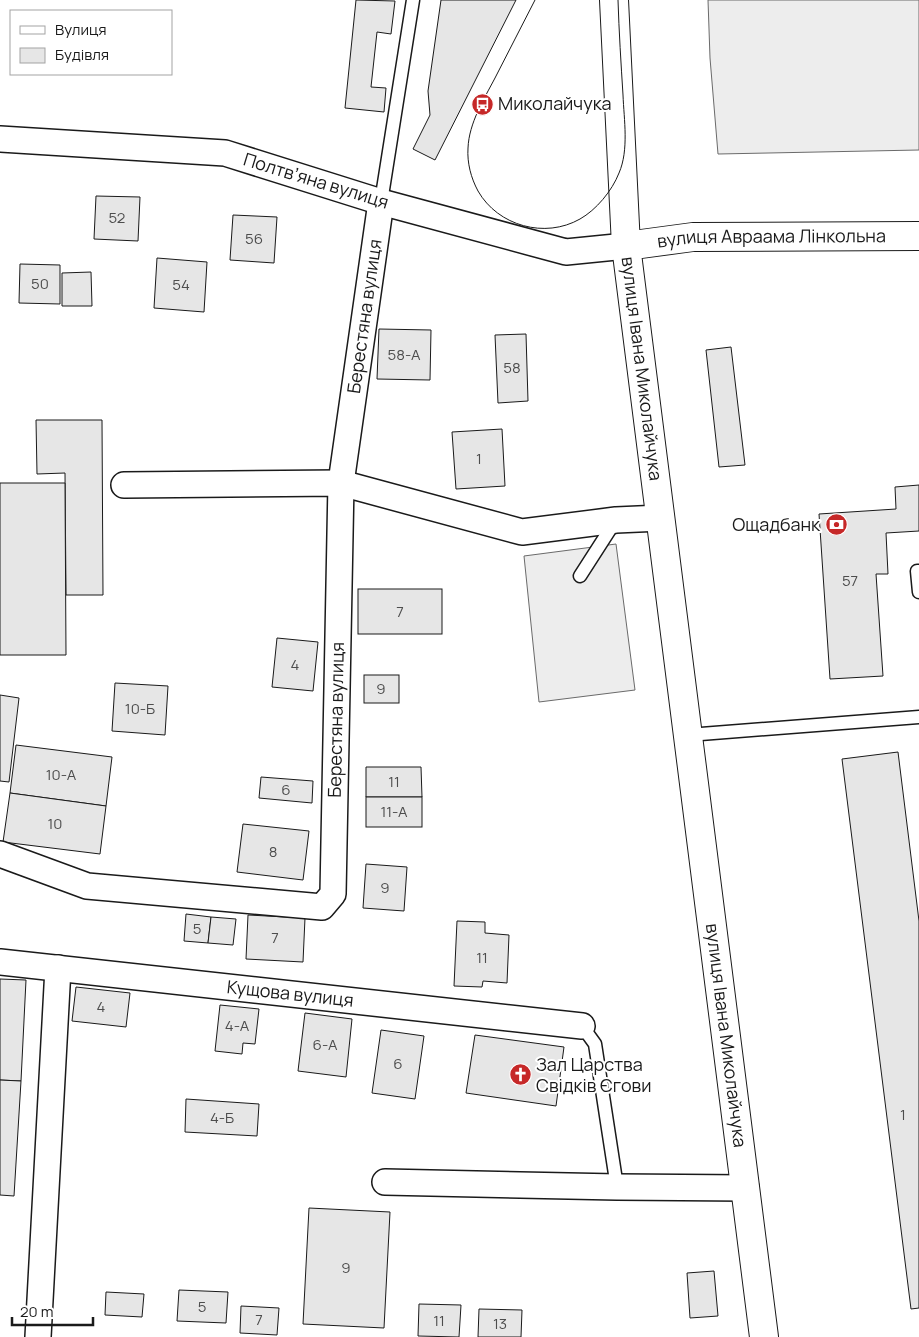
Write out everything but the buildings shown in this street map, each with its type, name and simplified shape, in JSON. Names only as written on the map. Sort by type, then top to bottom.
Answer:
[{"type":"main road","name":"вулиця Івана Миколайчука","points":[[614,0],[626,246],[764,1337]]},
{"type":"main road","name":"вулиця Авраама Лінкольна","points":[[626,246],[693,237],[919,236]]},
{"type":"street","name":"Полтвʼяна вулиця","points":[[0,139],[225,153],[381,202],[566,252],[626,246]]},
{"type":"street","name":"Берестяна вулиця","points":[[0,854],[87,886],[322,907],[333,894],[341,483],[381,202]]},
{"type":"street","points":[[124,485],[341,483],[522,532],[616,520],[661,518]]},
{"type":"street","name":"Кущова вулиця","points":[[0,962],[582,1026]]},
{"type":"street","points":[[38,1337],[58,968]]},
{"type":"street","points":[[385,1182],[746,1188]]},
{"type":"lane","points":[[381,202],[413,0]]},
{"type":"lane","points":[[580,576],[616,520]]},
{"type":"lane","points":[[919,571],[917,571],[919,592]]},
{"type":"lane","points":[[688,735],[919,717]]},
{"type":"lane","points":[[582,1026],[595,1044],[617,1187]]},
{"type":"shaded area","points":[[708,0],[919,0],[919,150],[718,154],[710,58]]},
{"type":"shaded area","points":[[616,544],[635,690],[539,702],[524,556]]},
{"type":"tram line","points":[[535,0],[478,112],[471,129],[468,154],[473,181],[487,203],[497,213],[510,221],[523,226],[538,228],[566,225],[586,215],[608,193],[619,173],[624,155],[625,135],[618,0]]},
{"type":"place","name":"Миколайчука","points":[[482,104]]},
{"type":"place","name":"Ощадбанк","points":[[836,525]]},
{"type":"place","name":"Зал Царства Свідків Єгови","points":[[520,1075]]}]
